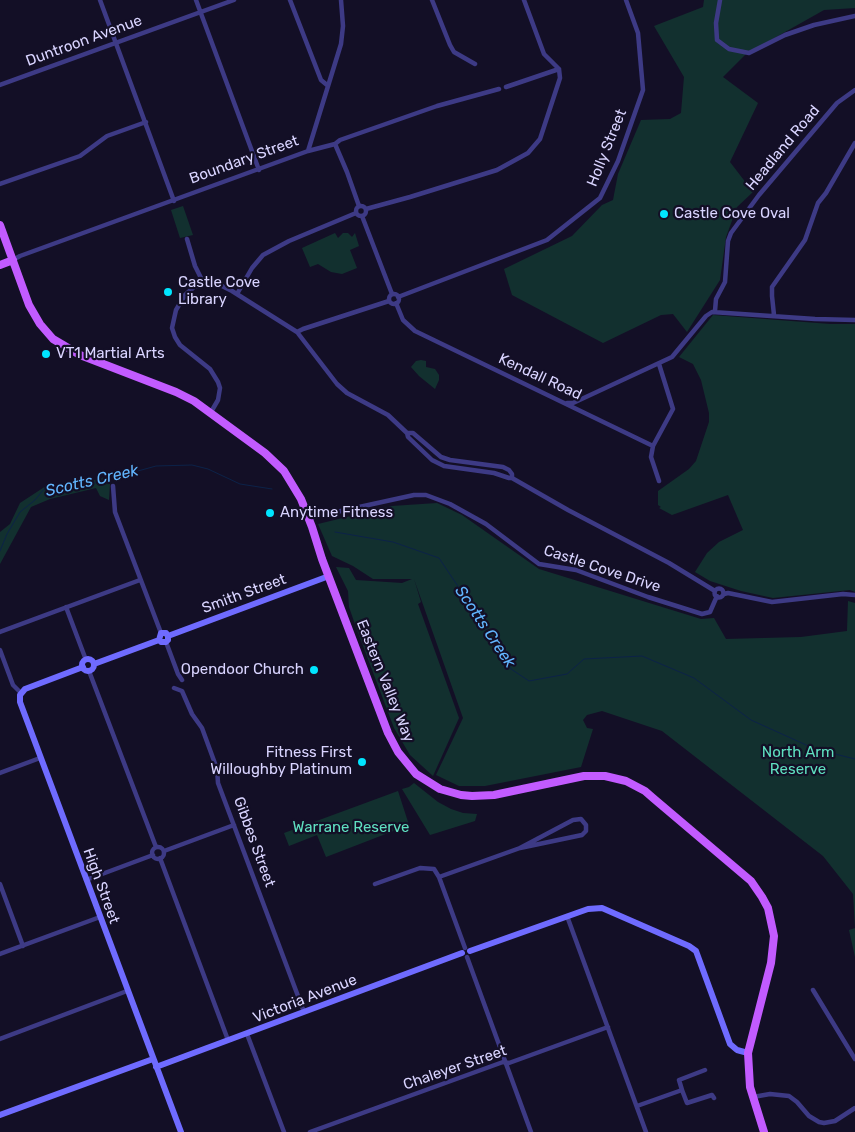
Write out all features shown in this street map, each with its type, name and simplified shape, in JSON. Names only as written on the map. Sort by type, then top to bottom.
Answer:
[{"type":"main road","name":"Eastern Valley Way","points":[[0,225],[34,316],[54,339],[87,358],[180,394],[210,412],[274,460],[284,471],[302,499],[328,576],[392,743],[404,761],[423,780],[450,793],[472,796],[494,795],[584,776],[605,776],[626,781],[654,798],[750,881],[768,908],[773,927],[774,942],[771,963],[748,1054],[748,1082],[764,1132]]},
{"type":"main road","name":"Boundary Street","points":[[0,265],[13,260]]},
{"type":"street","points":[[100,0],[174,201]]},
{"type":"street","points":[[196,0],[259,170]]},
{"type":"street","name":"Duntroon Avenue","points":[[0,85],[234,0]]},
{"type":"street","points":[[290,0],[320,80],[327,85]]},
{"type":"street","points":[[308,151],[343,35],[341,0]]},
{"type":"street","points":[[432,0],[454,52],[475,64]]},
{"type":"street","points":[[359,206],[366,209],[497,170],[528,153],[540,139],[560,78],[559,69],[544,54],[524,0]]},
{"type":"street","name":"Holly Street","points":[[398,297],[546,240],[600,198],[618,161],[643,90],[638,33],[626,0]]},
{"type":"street","points":[[720,0],[716,23],[717,40],[729,49],[749,53],[784,35],[814,25],[855,16]]},
{"type":"street","points":[[506,87],[559,69]]},
{"type":"street","name":"Boundary Street","points":[[13,260],[308,151],[335,144],[340,140],[437,106],[499,89]]},
{"type":"street","name":"Headland Road","points":[[715,311],[716,299],[724,282],[728,241],[731,233],[759,194],[837,103],[855,90]]},
{"type":"street","points":[[0,184],[80,156],[107,136],[146,122]]},
{"type":"street","points":[[774,315],[772,287],[805,240],[818,203],[826,193],[855,143]]},
{"type":"street","points":[[335,144],[359,206]]},
{"type":"street","points":[[356,213],[356,208],[359,206]]},
{"type":"street","points":[[362,216],[366,209]]},
{"type":"street","points":[[237,294],[252,268],[263,255],[289,241],[356,213],[362,216],[392,294]]},
{"type":"street","points":[[187,239],[195,266],[204,284]]},
{"type":"street","points":[[210,412],[218,400],[220,388],[218,382],[204,364],[180,345],[172,328],[181,301],[189,291],[204,284],[220,284],[297,332],[337,384],[348,393],[383,411],[407,433],[408,437],[427,456],[438,464],[494,473],[512,478],[669,563],[716,591],[717,596],[728,593],[772,602],[855,595]]},
{"type":"street","points":[[297,332],[303,328],[389,301],[396,304],[398,297],[392,294]]},
{"type":"street","points":[[389,301],[389,296],[392,294]]},
{"type":"street","name":"Kendall Road","points":[[396,304],[403,320],[415,331],[653,446]]},
{"type":"street","points":[[565,403],[573,402],[672,357],[710,312],[774,315],[822,320],[855,319]]},
{"type":"street","points":[[659,364],[673,408],[651,451],[651,457],[659,481]]},
{"type":"street","points":[[407,433],[413,433],[441,456],[450,460],[503,467],[509,470],[512,478]]},
{"type":"street","points":[[113,486],[115,512],[161,642],[167,639],[178,674],[182,680]]},
{"type":"street","name":"Castle Cove Drive","points":[[309,518],[414,495],[426,495],[450,504],[486,524],[539,564],[576,570],[648,598],[702,614],[710,612],[717,596]]},
{"type":"street","name":"Smith Street","points":[[167,639],[328,576]]},
{"type":"street","points":[[0,632],[140,580]]},
{"type":"street","points":[[716,591],[721,588],[724,594]]},
{"type":"street","points":[[66,607],[86,660]]},
{"type":"street","points":[[89,671],[94,664],[160,636]]},
{"type":"street","name":"High Street","points":[[0,650],[13,685],[21,692],[20,702],[40,758],[181,1132]]},
{"type":"street","points":[[86,660],[91,660],[94,664]]},
{"type":"street","points":[[83,667],[83,662],[86,660]]},
{"type":"street","points":[[21,692],[83,667]]},
{"type":"street","points":[[83,667],[89,671],[156,847]]},
{"type":"street","name":"Gibbes Street","points":[[174,688],[182,692],[192,714],[202,728],[217,769],[218,784],[304,1012]]},
{"type":"street","points":[[0,773],[40,758]]},
{"type":"street","points":[[439,877],[520,848],[582,835],[586,831],[586,825],[581,819],[573,820],[520,848]]},
{"type":"street","points":[[160,858],[164,851],[234,825]]},
{"type":"street","points":[[156,847],[162,848],[164,851]]},
{"type":"street","points":[[153,855],[152,851],[156,847]]},
{"type":"street","points":[[86,880],[153,855]]},
{"type":"street","points":[[153,855],[155,858],[160,858]]},
{"type":"street","points":[[160,858],[228,1040]]},
{"type":"street","points":[[374,884],[420,868],[434,869],[439,877],[531,1132]]},
{"type":"street","points":[[0,884],[23,946]]},
{"type":"street","name":"Victoria Avenue","points":[[156,1067],[466,952],[591,908],[602,908],[693,948],[700,960],[730,1044],[737,1050],[748,1054]]},
{"type":"street","points":[[0,954],[100,916]]},
{"type":"street","points":[[567,916],[646,1132]]},
{"type":"street","points":[[814,990],[855,1059]]},
{"type":"street","points":[[0,1039],[127,991]]},
{"type":"street","name":"Chaleyer Street","points":[[310,1132],[608,1027]]},
{"type":"street","points":[[247,1034],[284,1132]]},
{"type":"street","points":[[0,1115],[153,1059]]},
{"type":"street","points":[[705,1070],[680,1080],[682,1090],[687,1103],[712,1095],[714,1098]]},
{"type":"street","points":[[637,1106],[682,1090]]},
{"type":"street","points":[[752,1098],[770,1094],[789,1096],[813,1119],[824,1123],[835,1120],[855,1108]]},
{"type":"green space","points":[[704,0],[855,0],[855,8],[824,10],[746,54],[723,77],[758,103],[730,162],[753,192],[737,207],[726,237],[720,280],[687,332],[673,314],[661,315],[603,343],[512,295],[504,269],[572,236],[602,205],[613,200],[618,174],[641,120],[670,119],[681,113],[684,77],[654,26],[703,7]]},
{"type":"green space","points":[[183,206],[193,235],[180,238],[171,210]]},
{"type":"green space","points":[[335,233],[338,238],[343,233],[348,233],[352,237],[355,233],[359,246],[350,250],[357,268],[342,274],[331,272],[318,264],[310,267],[302,248]]},
{"type":"green space","points":[[713,315],[830,324],[855,324],[855,592],[850,590],[773,598],[741,591],[710,581],[695,572],[707,553],[719,542],[743,530],[728,495],[672,515],[659,508],[661,507],[658,505],[658,491],[689,469],[696,461],[709,422],[709,413],[701,380],[693,364],[679,357]]},
{"type":"green space","points":[[416,361],[426,361],[426,367],[435,369],[439,375],[435,389],[411,367]]},
{"type":"green space","points":[[108,476],[110,484],[109,500],[100,496],[96,488],[50,499],[31,507],[0,564],[0,532],[10,524],[20,503],[46,486],[51,487],[79,478],[85,483]]},
{"type":"green space","name":"North Arm Reserve","points":[[437,503],[462,515],[539,569],[701,619],[714,618],[726,639],[801,637],[847,631],[848,601],[855,603],[855,928],[853,894],[823,856],[662,731],[602,711],[587,715],[583,720],[587,728],[593,729],[581,767],[485,786],[459,786],[436,775],[463,718],[414,579],[421,602],[418,604],[459,718],[433,776],[410,755],[394,728],[349,607],[348,591],[336,567],[349,568],[356,580],[402,583],[412,579],[373,579],[353,566],[332,556],[318,524],[392,506]]},
{"type":"green space","points":[[414,783],[438,802],[451,809],[463,813],[477,814],[475,821],[430,835],[402,789]]},
{"type":"green space","name":"Warrane Reserve","points":[[398,791],[409,825],[326,857],[317,835],[289,846],[284,833]]},
{"type":"green space","points":[[855,928],[855,957],[849,930]]},
{"type":"waterway","name":"Scotts Creek","points":[[0,551],[7,534],[20,512],[35,500],[44,489],[69,490],[156,466],[192,465],[208,469],[240,484],[272,489]]},
{"type":"waterway","name":"Scotts Creek","points":[[335,532],[393,542],[439,558],[502,652],[511,669],[529,681],[567,674],[584,659],[642,656],[694,678],[751,720],[815,749],[855,759]]},
{"type":"place","name":"Castle Cove Oval","points":[[664,214]]},
{"type":"place","name":"Castle Cove Library","points":[[168,292]]},
{"type":"place","name":"VT1 Martial Arts","points":[[46,354]]},
{"type":"place","name":"Anytime Fitness","points":[[270,513]]},
{"type":"place","name":"Opendoor Church","points":[[314,670]]},
{"type":"place","name":"Fitness First Willoughby Platinum","points":[[362,762]]}]
